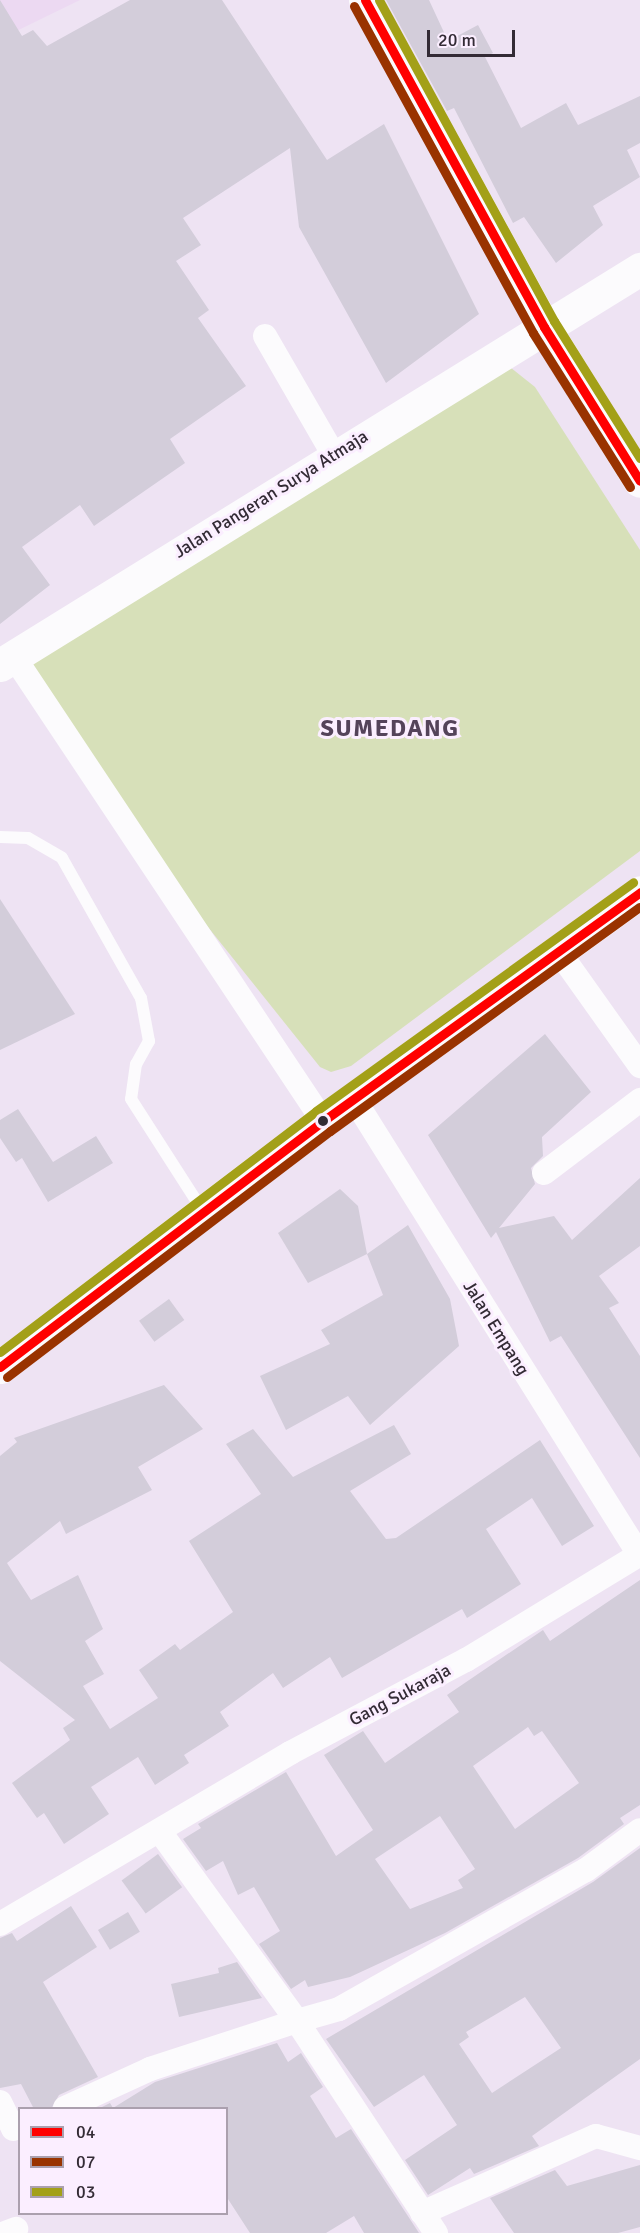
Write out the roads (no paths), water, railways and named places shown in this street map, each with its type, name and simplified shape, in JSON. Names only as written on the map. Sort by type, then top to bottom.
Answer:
[{"type":"main road","points":[[365,0],[544,327],[640,481]]},
{"type":"main road","name":"Jalan Pangeran Surya Atmaja","points":[[7,662],[333,454],[640,269]]},
{"type":"main road","points":[[0,1367],[205,1215],[323,1121],[640,892]]},
{"type":"street","points":[[265,336],[333,454]]},
{"type":"street","points":[[7,662],[323,1121]]},
{"type":"street","points":[[559,952],[640,1066]]},
{"type":"street","name":"Jalan Empang","points":[[354,1099],[639,1556]]},
{"type":"street","points":[[544,1173],[639,1106]]},
{"type":"street","name":"Gang Sukaraja","points":[[0,1924],[160,1832],[290,1753],[466,1660],[639,1556]]},
{"type":"street","points":[[69,2107],[150,2069],[339,2009],[586,1870],[640,1830]]},
{"type":"street","points":[[160,1832],[297,2021],[436,2233]]},
{"type":"street","points":[[0,2102],[11,2130]]},
{"type":"street","points":[[422,2213],[596,2136],[640,2148]]},
{"type":"lane","points":[[0,837],[47,844],[85,895],[149,1023],[131,1099],[205,1215]]},
{"type":"district","name":"SUMEDANG","points":[[390,729]]}]
